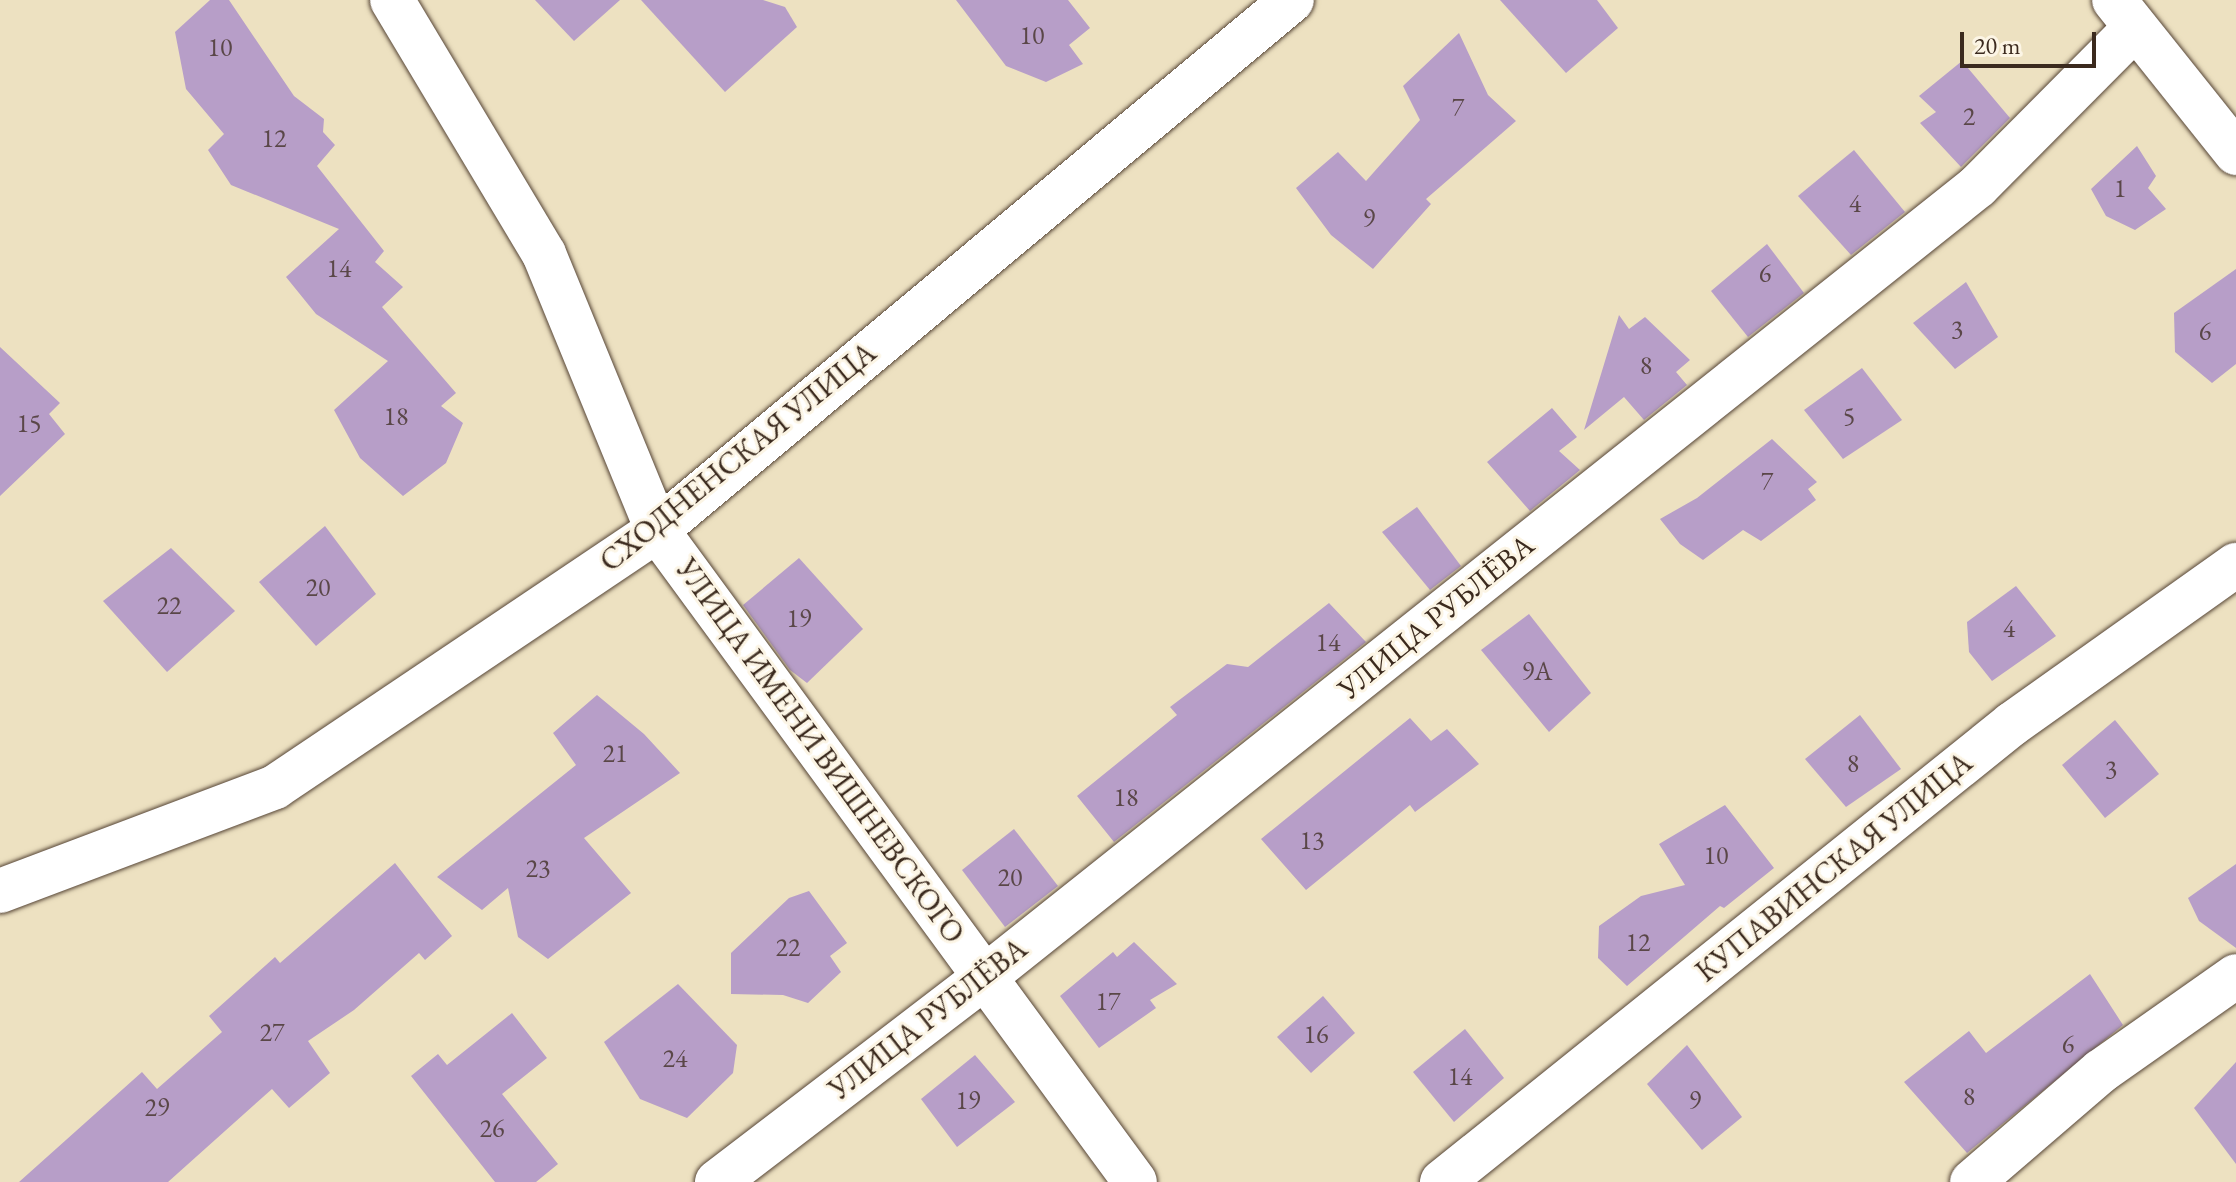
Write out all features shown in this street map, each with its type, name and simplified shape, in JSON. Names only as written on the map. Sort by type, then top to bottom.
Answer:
[{"type":"street","name":"УЛИЦА ИМЕНИ ВИШНЕВСКОГО","points":[[392,0],[544,254],[657,530],[1135,1182]]},
{"type":"street","name":"СХОДНЕНСКАЯ УЛИЦА","points":[[0,891],[20,869],[275,787],[657,530],[1268,7]]},
{"type":"street","points":[[2124,14],[2236,153]]},
{"type":"street","name":"УЛИЦА РУБЛЁВА","points":[[717,1182],[986,976],[1978,186],[2124,14]]},
{"type":"street","name":"КУПАВИНСКАЯ УЛИЦА","points":[[1442,1182],[2012,724],[2236,565]]},
{"type":"street","points":[[1972,1182],[2101,1071],[2236,976]]},
{"type":"building","points":[[210,0],[229,0],[294,96],[324,119],[323,132],[335,145],[317,166],[384,251],[375,262],[403,287],[382,307],[456,393],[441,406],[463,423],[446,463],[403,496],[360,458],[334,410],[388,361],[316,314],[286,277],[339,229],[231,185],[208,150],[224,134],[186,89],[175,32]]},
{"type":"building","points":[[535,0],[620,0],[574,41]]},
{"type":"building","points":[[641,0],[763,0],[785,7],[797,27],[725,92]]},
{"type":"building","points":[[956,0],[1068,0],[1090,28],[1069,45],[1083,64],[1046,82],[1006,66]]},
{"type":"building","points":[[1500,0],[1597,0],[1618,28],[1566,73]]},
{"type":"building","points":[[1459,33],[1488,95],[1516,121],[1426,199],[1431,204],[1373,269],[1331,235],[1296,188],[1338,152],[1366,181],[1420,120],[1403,86]]},
{"type":"building","points":[[1962,61],[2010,118],[1961,167],[1920,123],[1936,112],[1919,96]]},
{"type":"building","points":[[2137,146],[2156,176],[2148,188],[2166,209],[2135,230],[2106,216],[2091,189]]},
{"type":"building","points":[[1854,150],[1905,212],[1851,255],[1798,196]]},
{"type":"building","points":[[1767,244],[1804,293],[1748,337],[1711,291]]},
{"type":"building","points":[[2236,269],[2236,364],[2212,383],[2175,352],[2174,313]]},
{"type":"building","points":[[1966,282],[1998,337],[1955,369],[1913,323]]},
{"type":"building","points":[[1619,315],[1629,329],[1645,317],[1690,360],[1676,372],[1687,385],[1644,420],[1624,397],[1584,430]]},
{"type":"building","points":[[0,347],[60,403],[49,414],[65,434],[0,496]]},
{"type":"building","points":[[1862,368],[1902,420],[1843,459],[1804,410]]},
{"type":"building","points":[[1552,408],[1577,437],[1559,451],[1580,470],[1530,511],[1487,462]]},
{"type":"building","points":[[1772,439],[1817,482],[1808,489],[1816,500],[1761,541],[1743,530],[1703,560],[1680,544],[1660,519],[1697,498]]},
{"type":"building","points":[[1417,507],[1461,566],[1430,590],[1382,532]]},
{"type":"building","points":[[325,526],[376,594],[316,646],[259,582]]},
{"type":"building","points":[[171,548],[235,611],[167,672],[103,601]]},
{"type":"building","points":[[799,558],[863,629],[807,683],[790,670],[743,605]]},
{"type":"building","points":[[2016,586],[2056,636],[1992,681],[1969,652],[1967,622]]},
{"type":"building","points":[[1329,603],[1366,642],[1114,842],[1077,796],[1177,715],[1170,707],[1227,664],[1248,667]]},
{"type":"building","points":[[1529,614],[1591,693],[1549,732],[1481,650]]},
{"type":"building","points":[[597,695],[644,734],[680,773],[584,838],[631,893],[548,959],[518,937],[508,888],[482,910],[437,877],[576,765],[553,733]]},
{"type":"building","points":[[1860,715],[1901,769],[1846,807],[1805,759]]},
{"type":"building","points":[[1410,718],[1431,741],[1447,729],[1479,764],[1415,812],[1410,805],[1306,890],[1261,839]]},
{"type":"building","points":[[2115,720],[2159,774],[2105,818],[2062,765]]},
{"type":"building","points":[[1725,805],[1774,868],[1724,908],[1720,906],[1627,986],[1598,958],[1599,926],[1641,896],[1685,885],[1659,844]]},
{"type":"building","points":[[1014,829],[1058,886],[1005,927],[962,870]]},
{"type":"building","points":[[395,863],[452,936],[425,960],[419,953],[354,1010],[308,1041],[330,1073],[289,1108],[272,1089],[168,1182],[19,1182],[142,1072],[157,1089],[222,1032],[209,1016],[275,957],[280,963]]},
{"type":"building","points":[[2236,864],[2236,948],[2199,921],[2188,898]]},
{"type":"building","points":[[809,891],[847,943],[830,956],[841,972],[808,1003],[783,995],[731,994],[731,953],[789,898]]},
{"type":"building","points":[[1134,942],[1177,984],[1150,1000],[1156,1008],[1099,1048],[1060,996],[1113,952],[1117,957]]},
{"type":"building","points":[[2090,974],[2123,1025],[1967,1153],[1904,1082],[1969,1031],[1986,1053]]},
{"type":"building","points":[[678,984],[737,1045],[733,1073],[687,1118],[640,1099],[604,1042]]},
{"type":"building","points":[[1323,996],[1355,1033],[1311,1073],[1277,1037]]},
{"type":"building","points":[[512,1013],[547,1058],[502,1094],[558,1164],[536,1182],[495,1182],[411,1076],[438,1054],[447,1065]]},
{"type":"building","points":[[1465,1029],[1504,1078],[1454,1122],[1413,1072]]},
{"type":"building","points":[[1687,1045],[1742,1117],[1702,1150],[1647,1084]]},
{"type":"building","points":[[975,1055],[1015,1102],[957,1147],[921,1099]]},
{"type":"building","points":[[2236,1062],[2236,1164],[2194,1108]]}]
